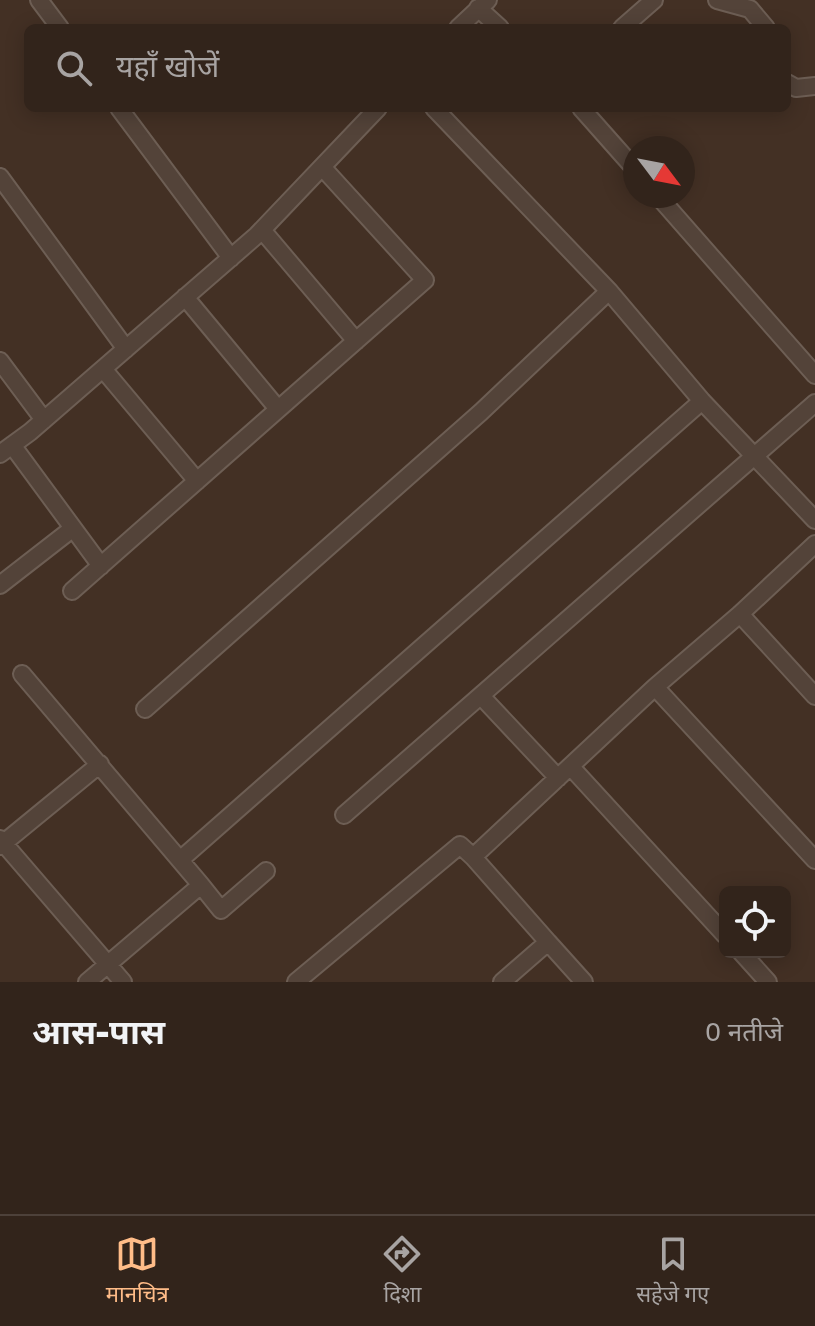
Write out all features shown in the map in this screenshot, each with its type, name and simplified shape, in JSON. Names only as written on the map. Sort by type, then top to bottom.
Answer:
[{"type":"street","points":[[39,0],[57,24]]},
{"type":"street","points":[[627,24],[654,0]]},
{"type":"street","points":[[717,0],[750,9],[763,24]]},
{"type":"street","points":[[462,24],[483,4],[497,24]]},
{"type":"street","points":[[791,85],[796,88],[815,86]]},
{"type":"street","points":[[122,112],[231,258]]},
{"type":"street","points":[[101,566],[6,449],[44,420],[262,230],[374,112]]},
{"type":"street","points":[[438,112],[609,291],[702,401],[815,520]]},
{"type":"street","points":[[585,112],[623,155]]},
{"type":"street","points":[[72,591],[425,280],[323,168]]},
{"type":"street","points":[[0,177],[126,349]]},
{"type":"street","points":[[669,208],[815,375]]},
{"type":"street","points":[[262,230],[356,341]]},
{"type":"street","points":[[145,709],[481,412],[609,291]]},
{"type":"street","points":[[185,297],[278,409]]},
{"type":"street","points":[[0,361],[44,420]]},
{"type":"street","points":[[103,369],[197,481]]},
{"type":"street","points":[[180,860],[702,401]]},
{"type":"street","points":[[344,815],[815,403]]},
{"type":"street","points":[[0,585],[72,529]]},
{"type":"street","points":[[473,857],[655,687],[815,544]]},
{"type":"street","points":[[740,614],[815,696]]},
{"type":"street","points":[[22,674],[221,910],[266,871]]},
{"type":"street","points":[[655,687],[815,860]]},
{"type":"street","points":[[481,696],[564,772],[719,929]]},
{"type":"street","points":[[100,764],[1,843],[123,982]]},
{"type":"street","points":[[296,982],[460,845],[584,982]]},
{"type":"street","points":[[87,982],[201,885]]},
{"type":"street","points":[[502,982],[548,942]]},
{"type":"street","points":[[746,958],[768,982]]}]
